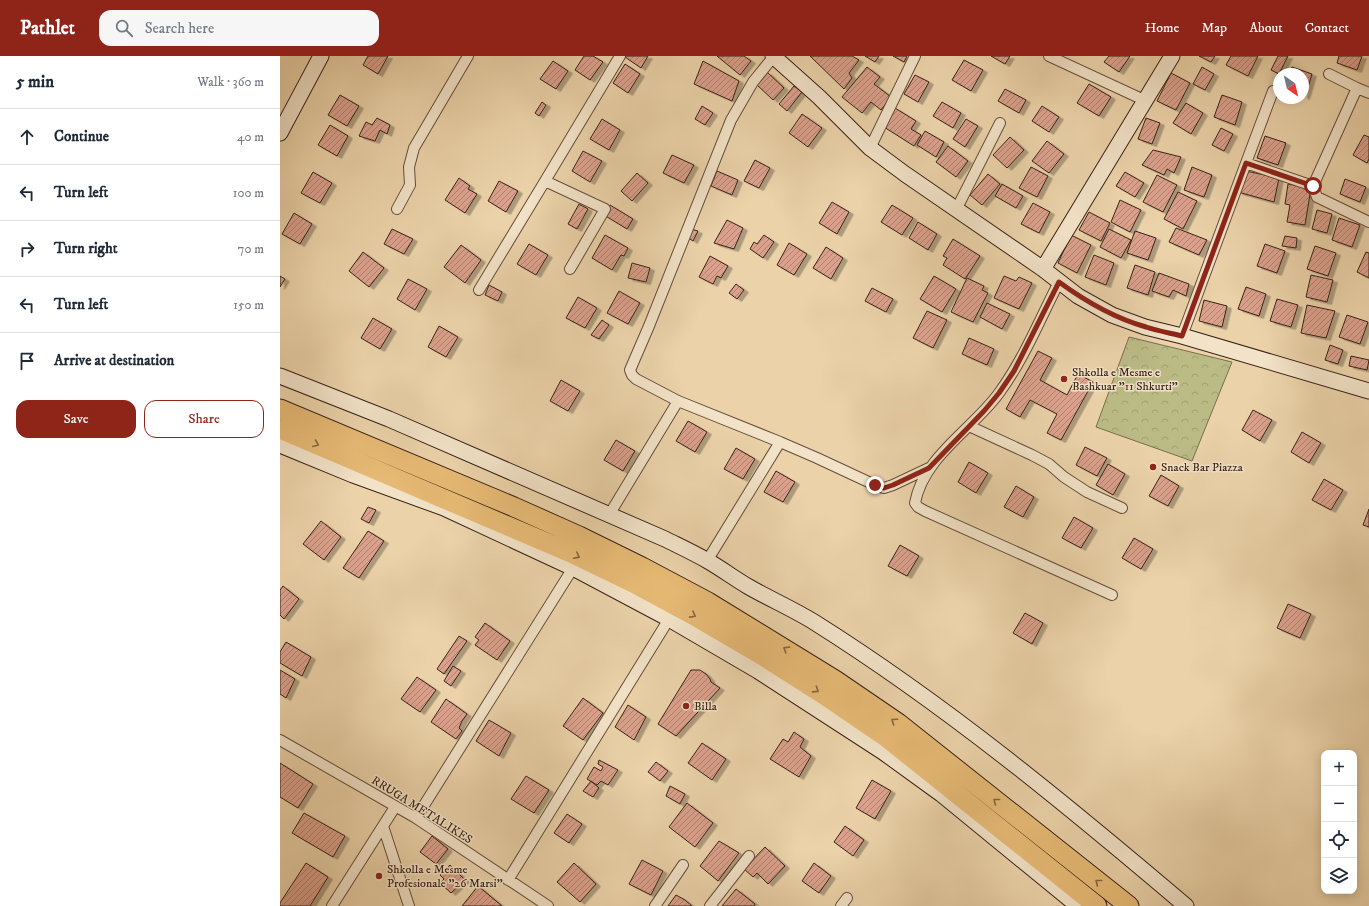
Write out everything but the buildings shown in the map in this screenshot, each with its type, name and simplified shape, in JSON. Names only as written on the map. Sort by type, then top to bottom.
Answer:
[{"type":"highway","points":[[280,408],[572,533],[642,567],[708,602],[835,680],[898,723],[1129,906]]},
{"type":"highway","points":[[280,429],[571,553],[633,583],[705,622],[775,663],[887,738],[1097,906]]},
{"type":"street","points":[[280,133],[321,56]]},
{"type":"street","points":[[397,209],[410,185],[409,167],[414,148],[468,56]]},
{"type":"street","points":[[479,290],[620,56]]},
{"type":"street","points":[[929,468],[884,488],[780,442],[678,402],[636,379],[630,370],[731,120],[753,82],[773,56],[814,92],[870,148],[956,210],[1043,269],[1078,296],[1112,314],[1145,327],[1182,336],[1369,391]]},
{"type":"street","points":[[870,148],[915,56]]},
{"type":"street","points":[[1049,56],[1144,100]]},
{"type":"street","points":[[1043,269],[1172,56]]},
{"type":"street","points":[[1328,74],[1369,93]]},
{"type":"street","points":[[1313,186],[1357,88]]},
{"type":"street","points":[[1182,336],[1273,91]]},
{"type":"street","points":[[956,210],[1000,124]]},
{"type":"street","points":[[1246,163],[1313,186],[1318,197],[1369,222]]},
{"type":"street","points":[[545,181],[605,209],[570,269]]},
{"type":"street","points":[[1059,282],[1014,371],[984,411],[929,468],[918,489],[915,503],[918,507],[925,511],[1112,596]]},
{"type":"street","points":[[280,376],[390,419],[665,539],[708,561],[748,586],[813,621],[852,646],[922,695],[994,748],[1091,825],[1186,906]]},
{"type":"street","points":[[609,515],[678,402]]},
{"type":"street","points":[[969,426],[1044,461],[1064,477],[1087,492],[1122,508]]},
{"type":"street","points":[[708,561],[780,442]]},
{"type":"street","points":[[280,445],[353,475],[444,508],[573,568],[668,619],[758,671],[883,752],[941,794],[1078,906]]},
{"type":"street","points":[[416,818],[573,568]]},
{"type":"street","points":[[508,880],[668,619]]},
{"type":"street","name":"RRUGA METALIKES","points":[[280,740],[416,818],[548,906]]},
{"type":"street","points":[[332,906],[395,807]]},
{"type":"street","points":[[383,826],[409,906]]},
{"type":"street","points":[[710,906],[749,856]]},
{"type":"street","points":[[655,906],[683,865]]},
{"type":"green space","points":[[1129,337],[1232,362],[1192,461],[1096,427]]},
{"type":"place","name":"Shkolla e Mesme e Bashkuar \"11 Shkurti\"","points":[[1064,379]]},
{"type":"place","name":"Snack Bar Piazza","points":[[1153,467]]},
{"type":"place","name":"Billa","points":[[686,706]]},
{"type":"place","name":"Shkolla e Mesme Profesionale \"26 Marsi\"","points":[[379,876]]},
{"type":"route","points":[[875,485],[884,488],[929,468],[984,411],[1014,371],[1059,282],[1078,296],[1112,314],[1145,327],[1182,336],[1246,163],[1313,186]]}]
